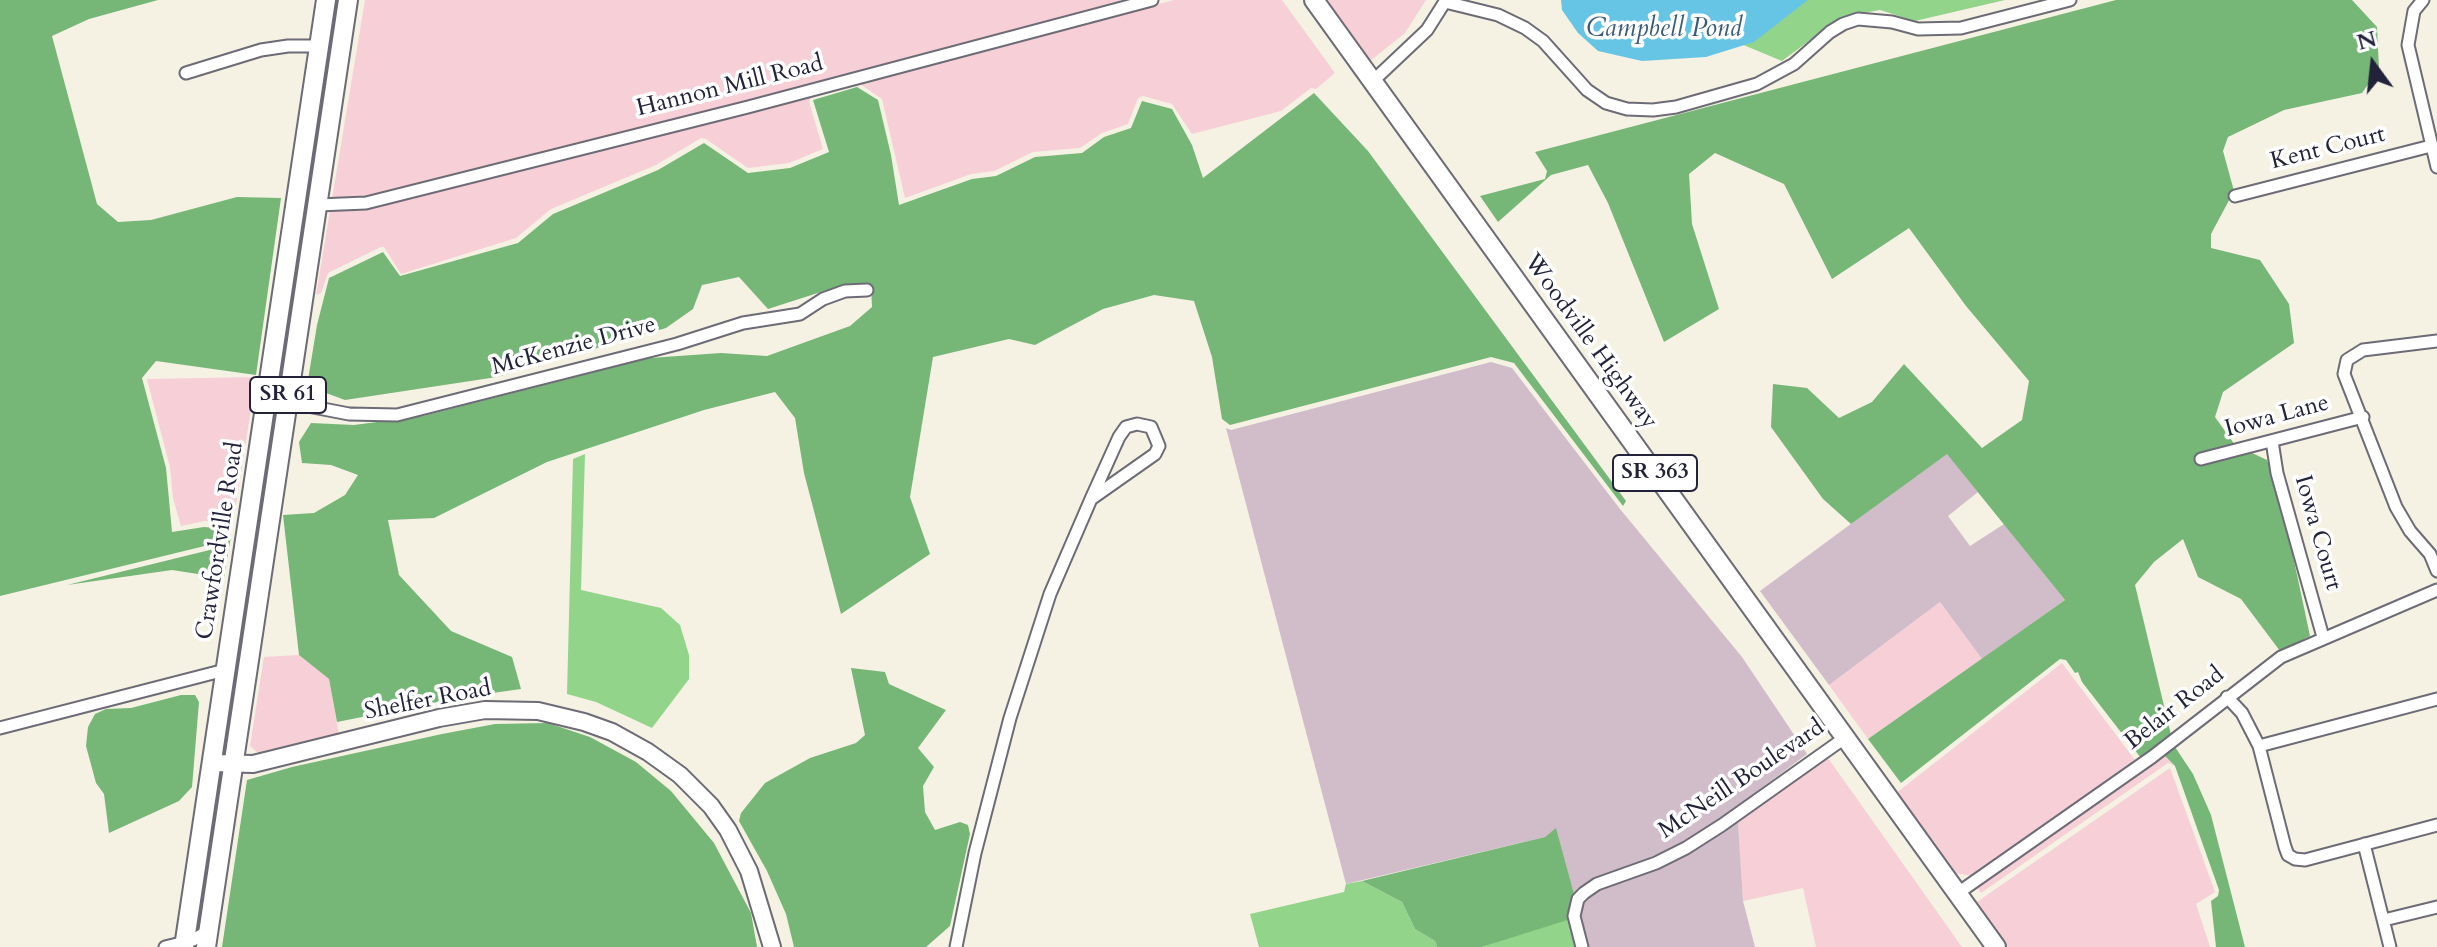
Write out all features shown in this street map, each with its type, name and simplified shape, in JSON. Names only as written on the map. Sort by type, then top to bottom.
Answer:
[{"type":"main road","name":"Crawfordville Road","points":[[184,944],[326,0]]},
{"type":"main road","name":"Crawfordville Road","points":[[207,939],[348,0]]},
{"type":"main road","name":"Woodville Highway","points":[[1314,0],[1996,947]]},
{"type":"main road","points":[[293,227],[318,205],[301,169]]},
{"type":"street","name":"Hannon Mill Road","points":[[318,205],[366,203],[765,103],[1152,0]]},
{"type":"street","points":[[1373,81],[1427,30],[1445,1],[1498,15],[1525,28],[1543,41],[1587,90],[1606,103],[1627,109],[1653,110],[1676,107],[1757,84],[1794,64],[1830,32],[1858,19],[1892,22],[1918,29],[1961,28],[2070,0]]},
{"type":"street","points":[[2423,0],[2414,11],[2408,45],[2437,167]]},
{"type":"street","points":[[186,73],[261,50],[320,46]]},
{"type":"street","name":"Kent Court","points":[[2235,196],[2431,146]]},
{"type":"street","name":"McKenzie Drive","points":[[287,402],[349,414],[397,415],[677,344],[743,323],[800,314],[823,299],[845,291],[867,290]]},
{"type":"street","points":[[2437,341],[2363,350],[2351,356],[2344,374],[2396,507],[2410,531],[2430,554],[2437,571]]},
{"type":"street","name":"Iowa Lane","points":[[2201,459],[2363,417]]},
{"type":"street","points":[[956,947],[975,853],[1010,718],[1050,594],[1091,499],[1119,437],[1126,427],[1137,424],[1151,427],[1159,446],[1155,454],[1091,499]]},
{"type":"street","name":"Iowa Court","points":[[2272,441],[2277,473],[2323,637]]},
{"type":"street","name":"Belair Road","points":[[1958,893],[2152,757],[2281,657],[2437,590]]},
{"type":"street","points":[[0,728],[225,670]]},
{"type":"street","points":[[2227,697],[2242,713],[2259,746],[2288,855],[2305,860],[2437,825]]},
{"type":"street","points":[[2259,746],[2437,699]]},
{"type":"street","name":"Shelfer Road","points":[[213,763],[233,765],[269,761],[439,718],[485,710],[538,711],[584,722],[612,732],[656,757],[680,775],[711,806],[728,830],[749,871],[772,947]]},
{"type":"street","name":"McNeill Boulevard","points":[[1582,947],[1574,908],[1584,893],[1597,884],[1656,863],[1686,848],[1846,737]]},
{"type":"street","points":[[2364,844],[2390,947]]},
{"type":"street","points":[[2384,920],[2437,907]]},
{"type":"street","points":[[165,947],[207,939]]},
{"type":"shaded area","points":[[365,0],[1128,0],[747,101],[365,197],[332,199]]},
{"type":"shaded area","points":[[1174,0],[1282,0],[1335,73],[1281,111],[1192,134],[1172,104],[1143,96],[1138,98],[1128,124],[1102,133],[1080,148],[1033,152],[994,171],[971,174],[905,198],[882,99],[860,84]]},
{"type":"shaded area","points":[[1326,0],[1426,0],[1405,33],[1370,61]]},
{"type":"shaded area","points":[[811,97],[809,102],[823,149],[789,163],[748,168],[701,138],[656,165],[551,209],[516,238],[401,274],[384,247],[381,247],[328,273],[321,293],[316,295],[330,211],[368,209]]},
{"type":"shaded area","points":[[1491,362],[1512,368],[1620,509],[1742,657],[1807,754],[1719,820],[1684,842],[1618,872],[1622,883],[1658,869],[1738,822],[1743,901],[1755,947],[1588,947],[1556,829],[1545,837],[1346,884],[1226,428],[1231,430]]},
{"type":"shaded area","points":[[256,377],[233,524],[205,521],[181,526],[173,498],[170,467],[147,379]]},
{"type":"shaded area","points":[[1947,453],[1978,492],[1948,516],[1970,546],[2004,524],[2065,600],[1982,659],[1940,602],[1829,685],[1760,591]]},
{"type":"shaded area","points":[[1940,602],[1982,659],[1868,739],[1829,685]]},
{"type":"shaded area","points":[[299,655],[329,679],[339,735],[265,755],[258,753],[250,746],[264,657]]},
{"type":"shaded area","points":[[2062,663],[2135,760],[1972,876],[1955,873],[1895,794]]},
{"type":"shaded area","points":[[2164,755],[2173,765],[2168,763],[1981,893],[1977,887]]},
{"type":"shaded area","points":[[1828,758],[1962,947],[1816,947],[1803,888],[1743,901],[1738,822]]},
{"type":"shaded area","points":[[2170,768],[2215,892],[2196,904],[2210,947],[2005,947],[1974,904]]},
{"type":"green space","points":[[0,0],[158,0],[89,19],[52,36],[97,204],[118,222],[151,220],[237,197],[281,198],[256,375],[156,361],[142,378],[166,468],[172,532],[204,527],[229,529],[221,542],[0,596]]},
{"type":"green space","points":[[1635,0],[2005,0],[1915,21],[1880,10],[1841,17],[1782,61]]},
{"type":"green space","points":[[2116,0],[2352,0],[2377,27],[2379,69],[2362,93],[2284,110],[2228,137],[2223,151],[2234,191],[2211,234],[2211,248],[2260,260],[2289,304],[2294,343],[2223,392],[2215,417],[2235,445],[2267,460],[2279,490],[2310,636],[2280,651],[2241,599],[2198,577],[2183,539],[2154,562],[2135,585],[2171,735],[2141,758],[2082,682],[2078,672],[2075,673],[2066,660],[2060,659],[1901,783],[1868,739],[2065,600],[1947,454],[1851,524],[1823,499],[1771,427],[1773,384],[1807,388],[1839,418],[1872,402],[1904,364],[1982,448],[2022,420],[2029,381],[1966,306],[1909,228],[1832,279],[1784,184],[1715,153],[1689,174],[1692,224],[1719,309],[1664,342],[1608,203],[1588,165],[1551,175],[1498,222],[1480,196],[1545,179],[1547,171],[1535,152]]},
{"type":"green space","points":[[857,87],[878,100],[899,205],[972,179],[996,176],[1035,157],[1082,153],[1104,137],[1131,128],[1142,101],[1172,109],[1192,145],[1203,178],[1314,93],[1368,151],[1626,501],[1623,506],[1514,363],[1491,357],[1230,425],[1222,419],[1212,357],[1194,301],[1154,295],[1103,309],[1035,345],[1009,339],[933,357],[910,497],[930,554],[841,614],[804,473],[795,418],[775,392],[704,410],[547,462],[434,518],[388,520],[399,575],[451,631],[512,657],[521,689],[457,698],[337,722],[329,679],[299,655],[283,515],[314,513],[345,495],[358,475],[331,465],[302,463],[299,442],[311,423],[354,425],[423,416],[650,358],[721,353],[767,356],[850,326],[872,307],[871,286],[827,290],[768,309],[739,277],[702,285],[693,309],[666,328],[497,377],[345,400],[307,386],[329,278],[383,252],[400,276],[518,243],[553,214],[658,170],[704,143],[748,173],[790,168],[829,152],[813,100]]},
{"type":"green space","points":[[585,454],[581,590],[661,608],[680,625],[689,655],[689,679],[652,728],[596,702],[567,694],[573,459]]},
{"type":"green space","points":[[231,536],[224,578],[172,570],[67,585],[222,547]]},
{"type":"green space","points":[[851,668],[885,672],[889,684],[946,710],[918,748],[934,767],[923,786],[925,812],[935,830],[960,822],[968,825],[970,834],[950,926],[926,947],[794,947],[786,914],[767,871],[739,821],[741,813],[765,783],[810,758],[856,743],[865,735]]},
{"type":"green space","points":[[181,695],[195,695],[199,702],[192,787],[179,801],[109,833],[104,794],[96,783],[86,746],[88,727],[95,714],[106,709],[131,708]]},
{"type":"green space","points":[[548,723],[590,737],[636,762],[671,791],[714,843],[751,913],[757,947],[222,947],[247,780],[442,734],[495,724]]},
{"type":"green space","points":[[2175,747],[2193,774],[2211,815],[2245,947],[2216,947],[2211,901],[2218,896],[2219,890],[2175,766],[2164,755]]},
{"type":"green space","points":[[1556,828],[1580,916],[1482,947],[1437,947],[1435,941],[1415,929],[1402,902],[1362,881],[1545,837]]},
{"type":"green space","points":[[1362,881],[1402,902],[1415,929],[1435,941],[1437,947],[1259,947],[1250,914],[1344,892],[1346,884]]},
{"type":"green space","points":[[1580,916],[1588,947],[1482,947],[1544,926]]},
{"type":"water","name":"Campbell Pond","points":[[1561,0],[1808,0],[1754,42],[1706,57],[1642,61],[1598,51],[1578,33],[1562,10]]}]
